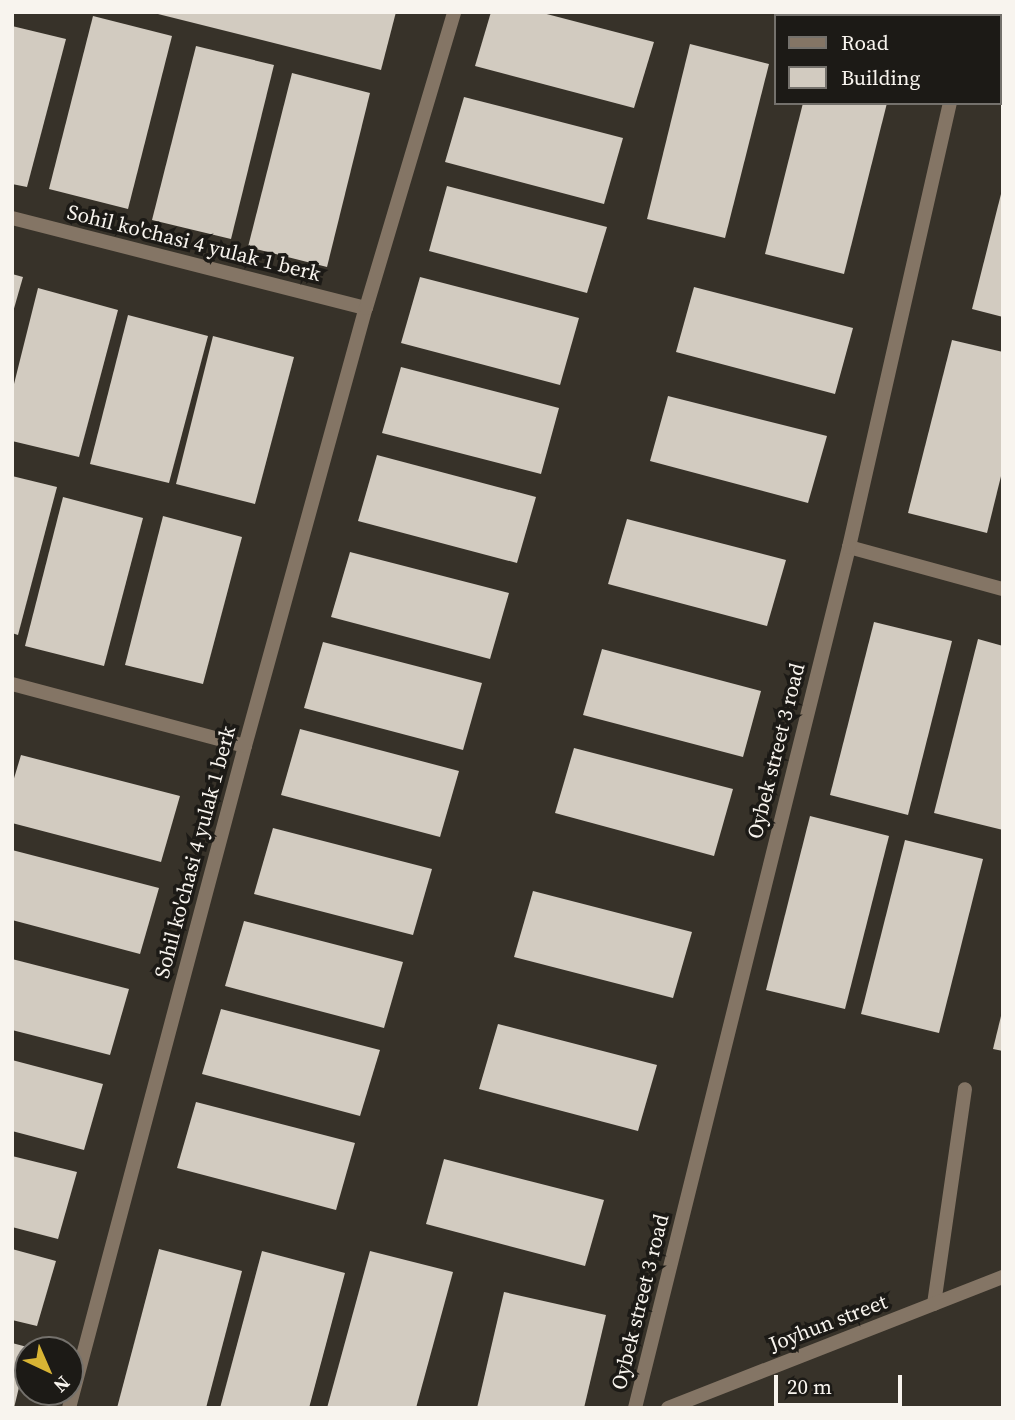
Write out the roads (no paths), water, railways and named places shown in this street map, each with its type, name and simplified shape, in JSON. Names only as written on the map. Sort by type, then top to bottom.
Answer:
[{"type":"street","name":"Sohil ko'chasi 4 yulak 1 berk","points":[[69,1408],[244,746],[366,308],[454,12]]},
{"type":"street","name":"Oybek street 3 road","points":[[635,1408],[849,547],[950,105]]},
{"type":"street","name":"Sohil ko'chasi 4 yulak 1 berk","points":[[12,218],[366,308]]},
{"type":"street","points":[[849,547],[1003,589]]},
{"type":"street","points":[[12,684],[244,746]]},
{"type":"street","points":[[934,1304],[965,1089]]},
{"type":"street","name":"Joyhun street","points":[[668,1408],[1003,1277]]}]
